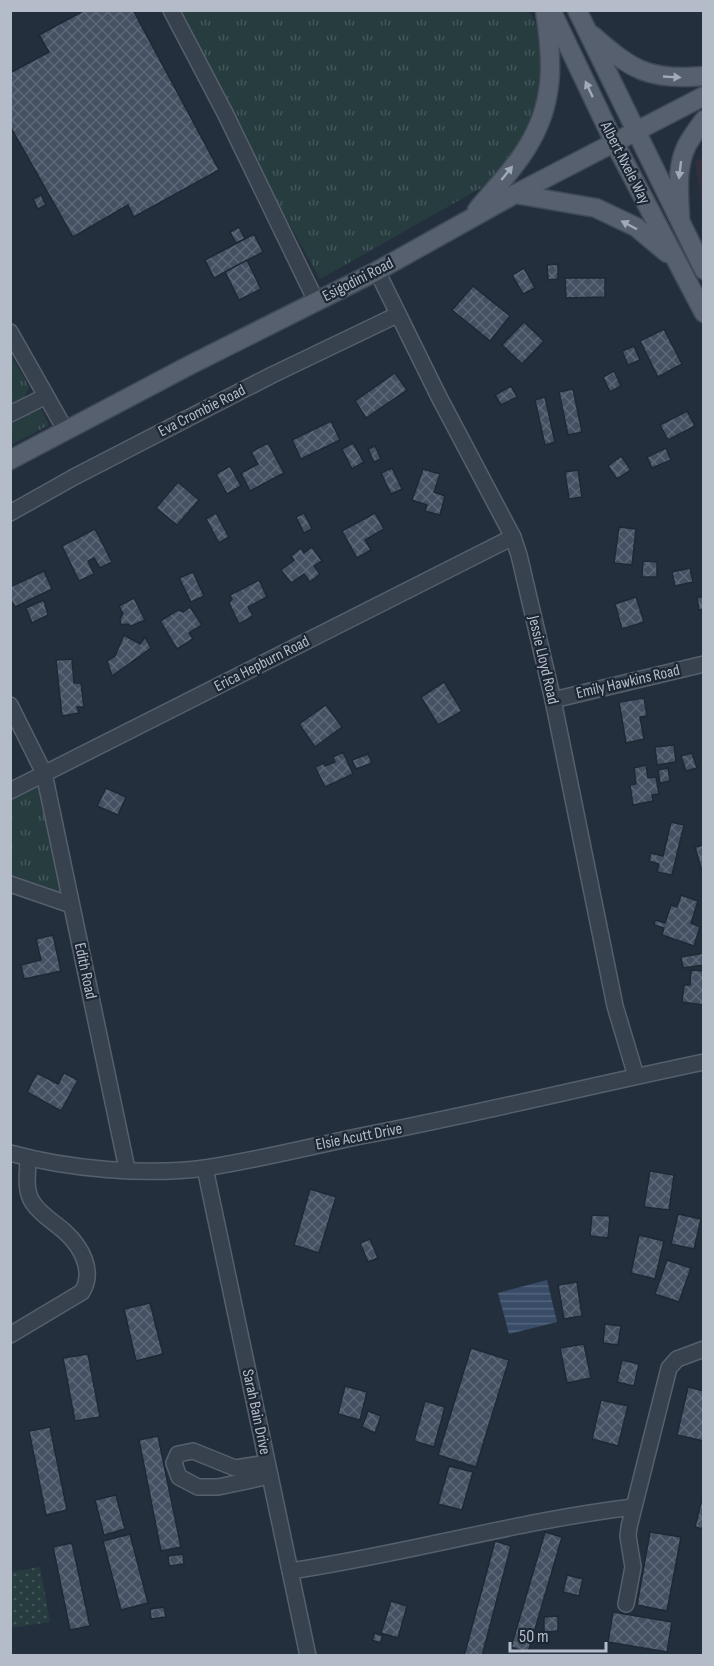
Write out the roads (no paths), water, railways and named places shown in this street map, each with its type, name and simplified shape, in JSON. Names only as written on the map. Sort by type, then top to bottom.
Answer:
[{"type":"main road","points":[[470,219],[526,150],[543,110],[550,83],[551,51],[545,10]]},
{"type":"main road","name":"Albert Nxele Way","points":[[551,10],[614,142],[704,313]]},
{"type":"main road","name":"Albert Nxele Way","points":[[577,10],[704,270]]},
{"type":"main road","points":[[586,30],[620,59],[637,70],[658,76],[704,76]]},
{"type":"main road","name":"Esigodini Road","points":[[10,460],[141,390],[377,271],[515,194],[704,96]]},
{"type":"main road","points":[[681,227],[678,186],[680,163],[688,144],[704,120]]},
{"type":"main road","points":[[515,194],[596,208],[636,227],[675,261]]},
{"type":"street","points":[[171,10],[225,113],[316,301]]},
{"type":"street","name":"Jessie Lloyd Road","points":[[377,271],[397,315],[513,537],[522,566],[553,700],[613,995],[636,1076]]},
{"type":"street","name":"Eva Crombie Road","points":[[10,513],[74,477],[272,375],[397,315]]},
{"type":"street","points":[[10,332],[66,431]]},
{"type":"street","points":[[10,414],[46,396]]},
{"type":"street","name":"Erica Hepburn Road","points":[[10,791],[513,537]]},
{"type":"street","name":"Emily Hawkins Road","points":[[553,700],[704,664]]},
{"type":"street","name":"Edith Road","points":[[10,705],[44,773],[127,1169]]},
{"type":"street","points":[[10,884],[71,905]]},
{"type":"street","name":"Elsie Acutt Drive","points":[[10,1153],[28,1158],[90,1167],[161,1171],[205,1168],[704,1062]]},
{"type":"street","points":[[10,1335],[82,1292],[87,1285],[86,1264],[75,1242],[40,1212],[32,1202],[27,1185],[28,1158]]},
{"type":"street","name":"Sarah Bain Drive","points":[[205,1168],[308,1656]]},
{"type":"street","points":[[626,1604],[633,1567],[628,1536],[633,1507],[669,1368],[677,1359],[704,1349]]},
{"type":"street","points":[[193,1451],[235,1468],[268,1469],[218,1487],[198,1486],[179,1477],[174,1463],[178,1454],[193,1451]]},
{"type":"street","points":[[290,1571],[334,1565],[496,1530],[633,1507]]},
{"type":"water","points":[[547,1280],[557,1322],[509,1334],[498,1293]]}]
